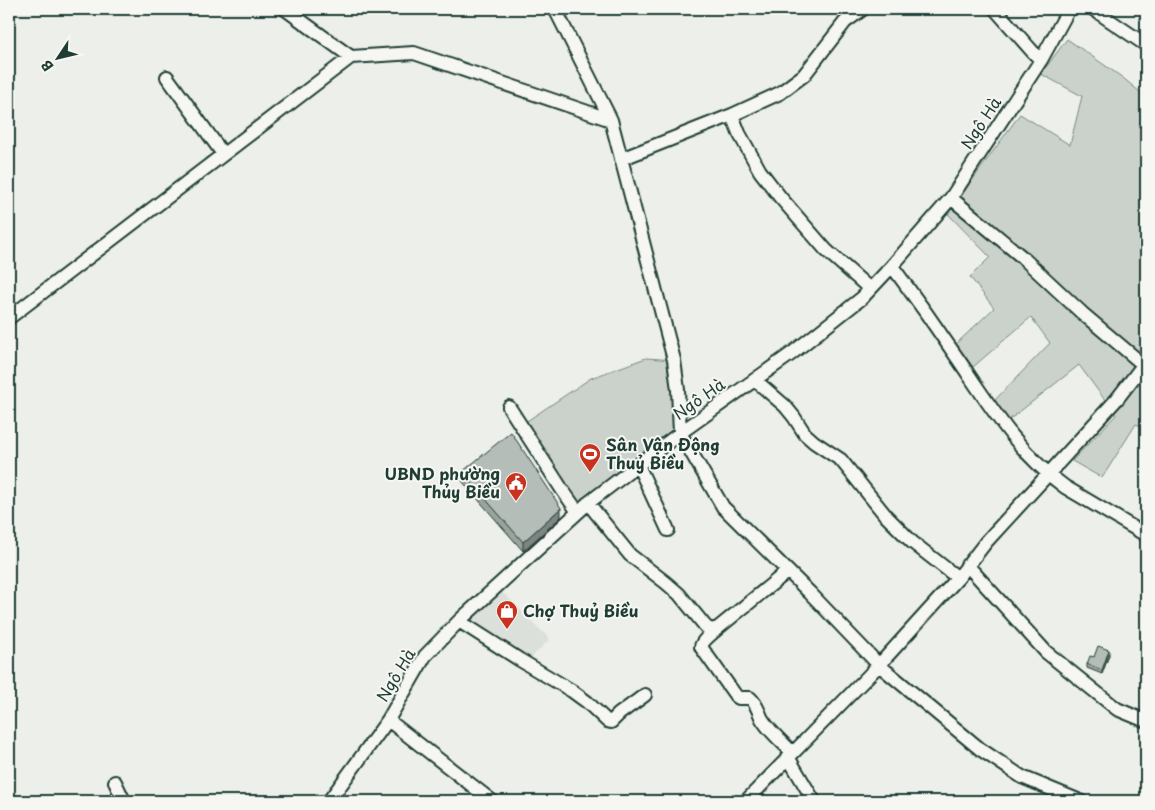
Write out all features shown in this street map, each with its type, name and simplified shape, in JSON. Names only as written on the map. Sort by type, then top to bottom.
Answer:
[{"type":"street","points":[[285,9],[352,56]]},
{"type":"street","points":[[555,9],[611,120],[674,360],[678,390],[680,433],[723,507],[879,665],[980,749],[1022,777],[1080,801]]},
{"type":"street","points":[[621,159],[732,115],[780,93],[804,75],[845,22],[863,9]]},
{"type":"street","points":[[995,9],[1041,60]]},
{"type":"street","name":"Ngô Hà","points":[[329,801],[388,720],[425,656],[459,621],[588,503],[680,433],[791,354],[870,290],[951,198],[1041,60],[1069,9]]},
{"type":"street","points":[[1092,9],[1146,45]]},
{"type":"street","points":[[9,318],[352,56],[414,53],[611,120]]},
{"type":"street","points":[[167,77],[223,154]]},
{"type":"street","points":[[732,115],[739,133],[760,171],[780,197],[826,250],[870,290]]},
{"type":"street","points":[[746,801],[879,665],[958,578],[986,542],[1118,398],[1145,365],[1082,313],[1022,257],[951,198]]},
{"type":"street","points":[[892,266],[999,420],[1025,451],[1048,474],[1065,487],[1146,535]]},
{"type":"street","points":[[755,380],[785,406],[805,434],[841,460],[886,516],[912,542],[958,578]]},
{"type":"street","points":[[509,407],[578,512]]},
{"type":"street","points":[[638,465],[668,530]]},
{"type":"street","points":[[588,503],[630,555],[679,594],[706,627],[711,630],[718,628]]},
{"type":"street","points":[[967,565],[1046,652],[1117,709],[1146,721]]},
{"type":"street","points":[[788,571],[718,628],[701,644],[701,647],[736,696],[739,698],[750,698],[758,707],[762,718],[790,755],[814,801]]},
{"type":"street","points":[[459,621],[572,691],[607,721],[611,722],[614,720],[619,714],[645,695]]},
{"type":"street","points":[[388,720],[492,801]]},
{"type":"street","points":[[115,782],[124,801]]},
{"type":"shaded area","points":[[1067,39],[1123,78],[1146,97],[1146,428],[1136,424],[1102,478],[1072,461],[1116,415],[1079,365],[1009,420],[993,402],[1050,343],[1031,317],[973,367],[956,344],[994,308],[970,277],[990,257],[948,214],[1020,114],[1070,145],[1082,96],[1041,74]]},
{"type":"shaded area","name":"Sân Vận Động Thuỷ Biều","points":[[646,358],[674,360],[680,433],[578,512],[521,425],[591,378]]},
{"type":"shaded area","name":"Chợ Thuỷ Biều","points":[[497,587],[550,639],[526,663],[459,621]]},
{"type":"building","name":"UBND phường Thủy Biều","points":[[511,432],[561,508],[523,542],[462,472]]},
{"type":"building","points":[[1098,646],[1109,650],[1102,670],[1087,664],[1090,656],[1094,657]]},
{"type":"place","name":"Sân Vận Động Thuỷ Biều","points":[[590,473]]},
{"type":"place","name":"UBND phường Thủy Biều","points":[[516,502]]},
{"type":"place","name":"Chợ Thuỷ Biều","points":[[507,630]]}]
